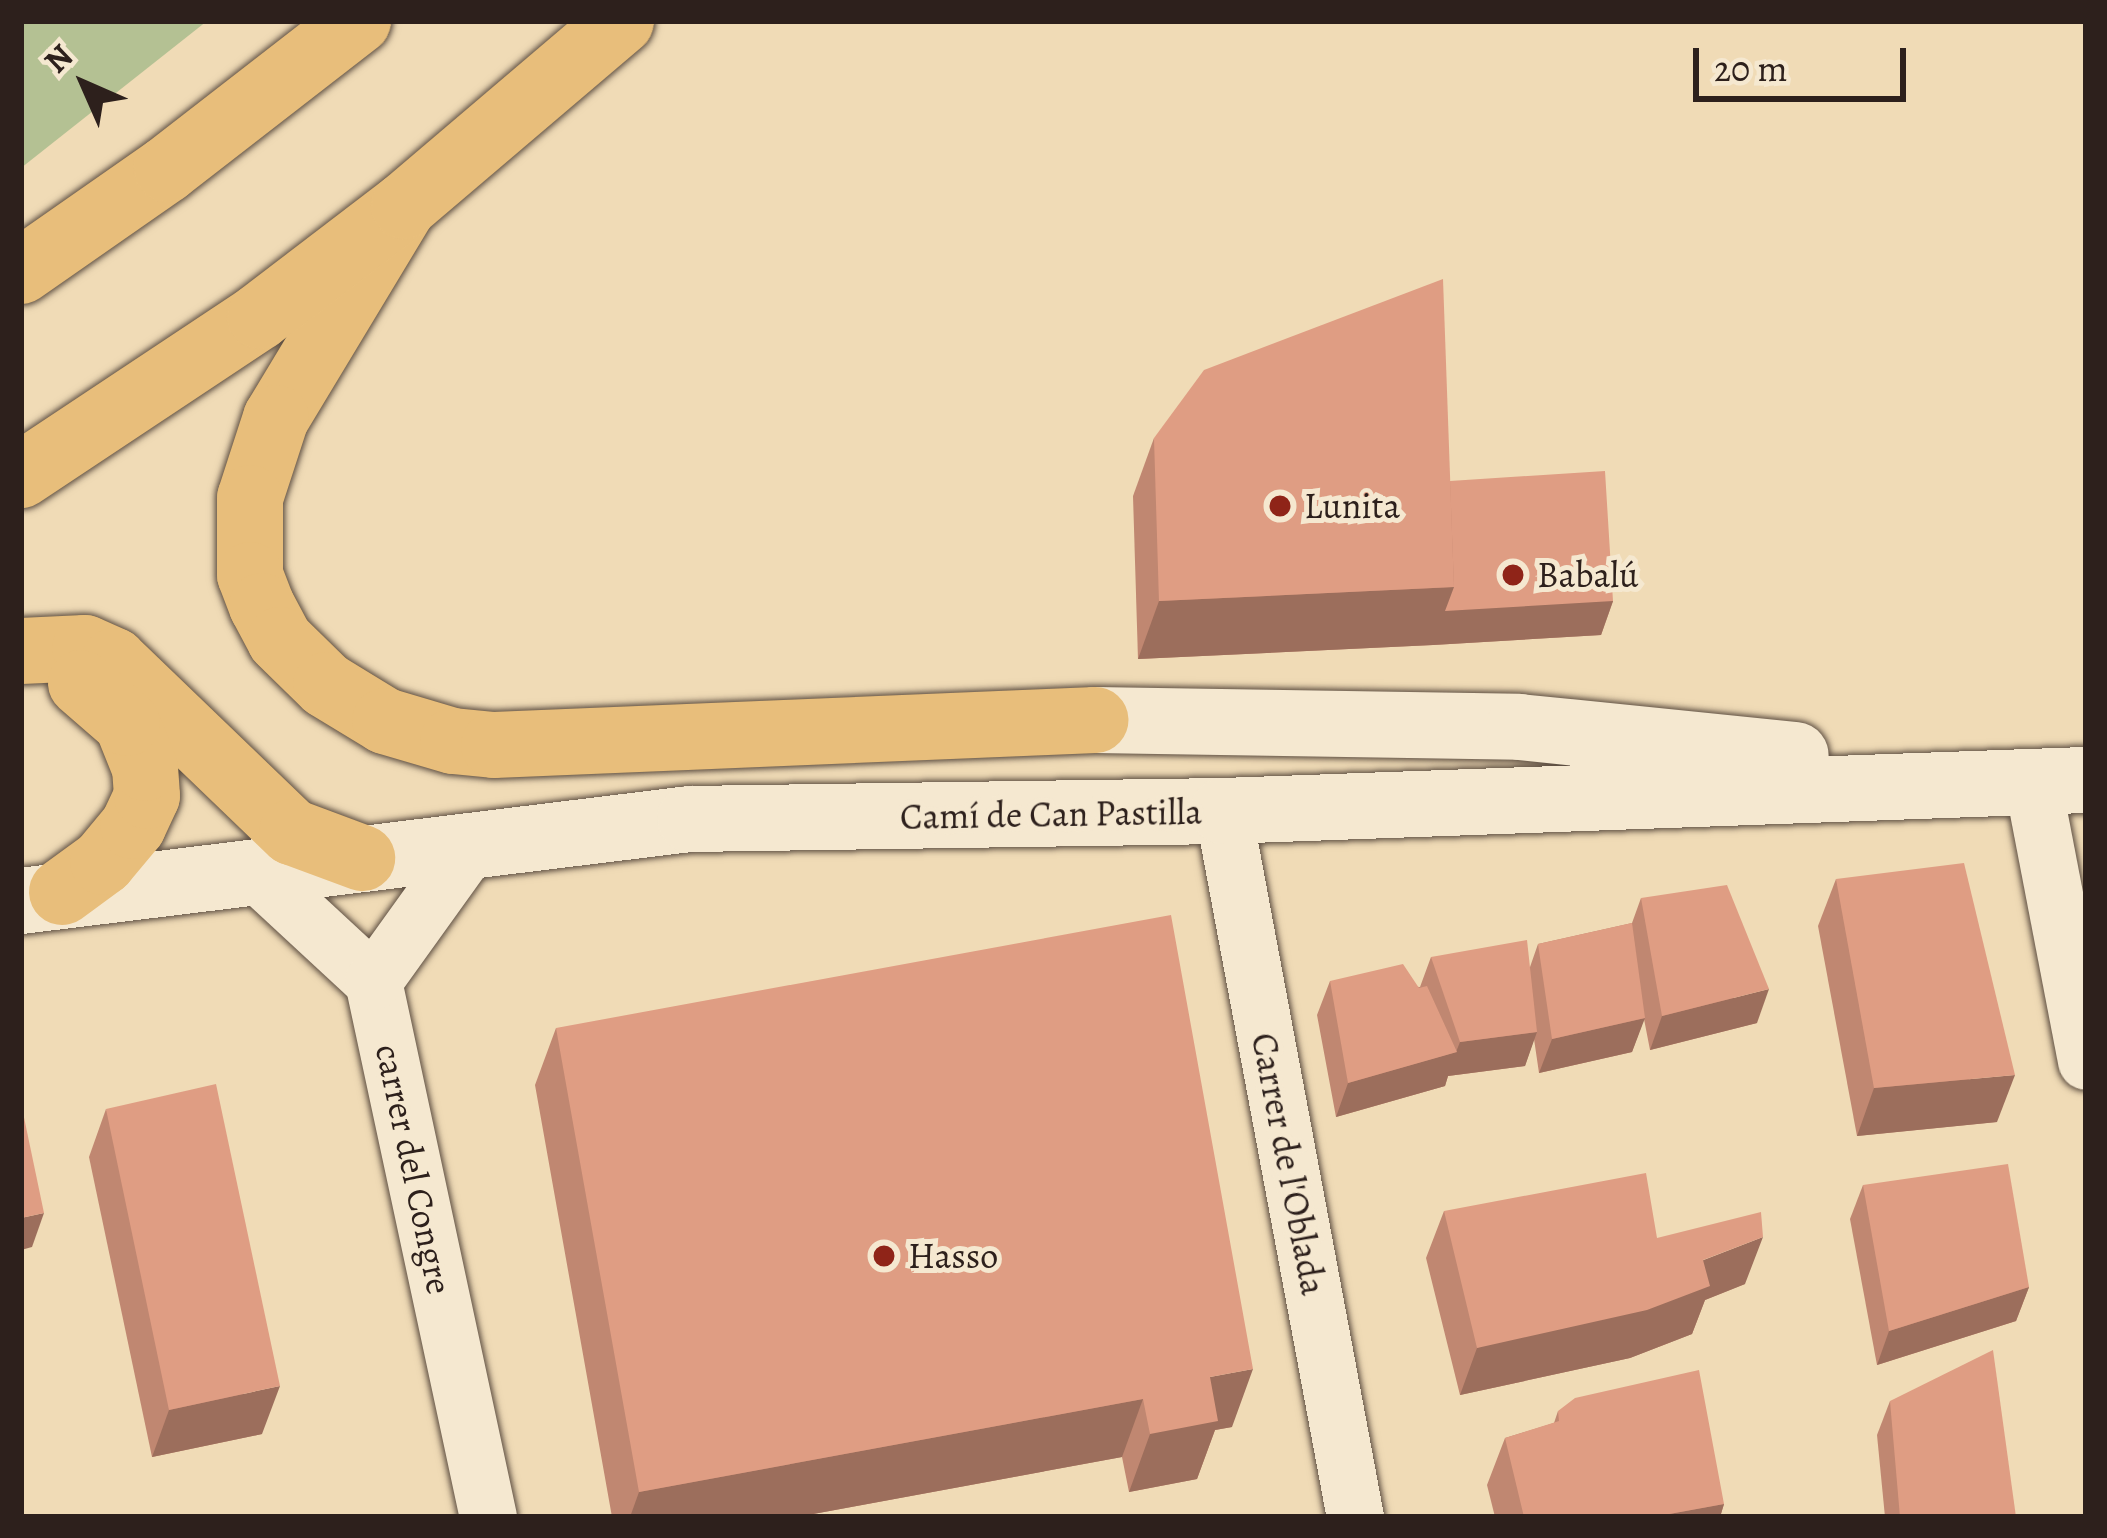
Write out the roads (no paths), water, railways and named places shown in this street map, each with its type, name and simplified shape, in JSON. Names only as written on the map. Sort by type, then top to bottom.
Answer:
[{"type":"highway","points":[[21,271],[167,169],[358,21]]},
{"type":"highway","points":[[21,475],[260,316],[404,206],[621,21]]},
{"type":"highway","points":[[404,206],[276,418],[250,498],[250,575],[262,606],[280,640],[326,685],[385,722],[453,741],[494,745],[1095,720]]},
{"type":"highway","points":[[21,651],[85,648],[114,661],[292,832],[362,858]]},
{"type":"highway","points":[[21,664],[93,688],[127,723],[146,768],[147,796],[133,826],[103,862],[41,896]]},
{"type":"street","points":[[1095,720],[1519,727],[2059,780],[2086,1061]]},
{"type":"street","name":"Camí de Can Pastilla","points":[[41,896],[690,819],[1223,811],[2059,780]]},
{"type":"street","name":"Carrer de l'Oblada","points":[[1223,811],[1355,1517]]},
{"type":"street","points":[[254,870],[374,981],[470,845]]},
{"type":"street","name":"carrer del Congre","points":[[374,981],[488,1517]]},
{"type":"place","name":"Lunita","points":[[1280,506]]},
{"type":"place","name":"Babalú","points":[[1513,575]]},
{"type":"place","name":"Hasso","points":[[884,1256]]}]
